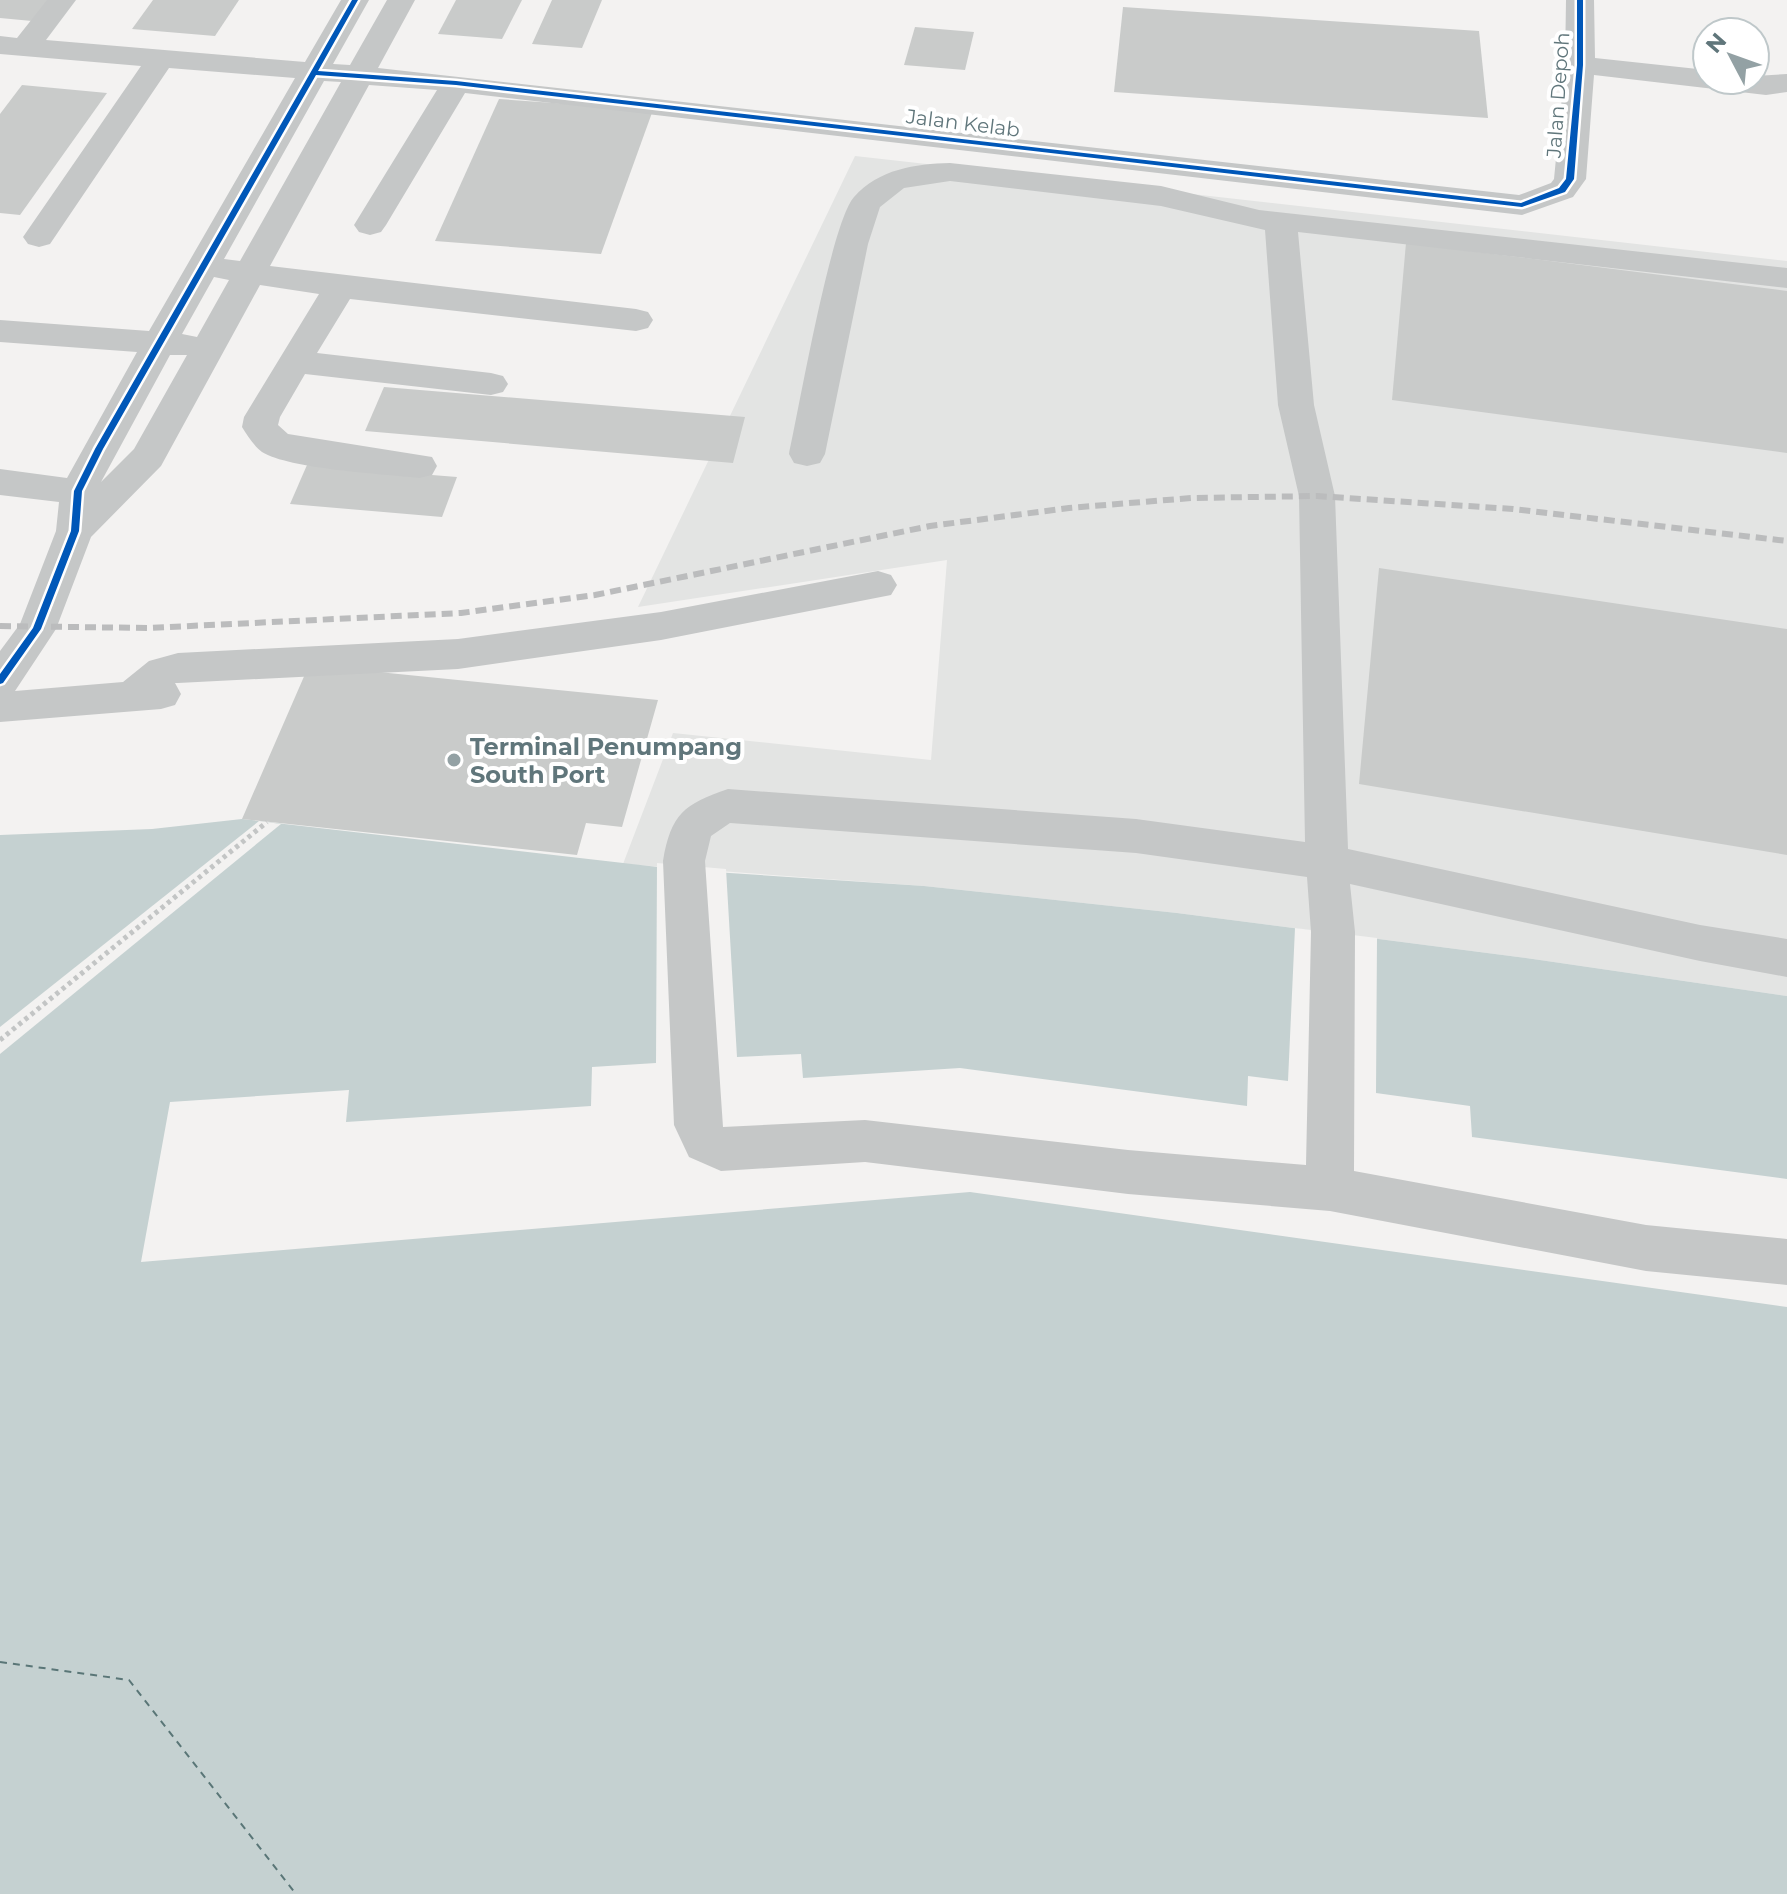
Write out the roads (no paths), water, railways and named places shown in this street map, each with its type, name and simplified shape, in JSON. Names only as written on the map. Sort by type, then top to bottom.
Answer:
[{"type":"street","points":[[13,46],[62,0]]},
{"type":"street","points":[[0,681],[37,629],[75,531],[161,343],[355,0]]},
{"type":"street","points":[[0,482],[94,493],[148,457],[253,274],[356,75],[401,0]]},
{"type":"street","name":"Jalan Depoh","points":[[1562,190],[1570,179],[1580,65],[1580,0]]},
{"type":"street","name":"Jalan Kelab","points":[[13,46],[456,83],[1522,205],[1562,190]]},
{"type":"street","points":[[39,237],[160,59]]},
{"type":"street","points":[[1580,65],[1691,77]]},
{"type":"street","points":[[370,225],[456,83]]},
{"type":"street","points":[[807,454],[852,244],[866,203],[893,181],[924,173],[950,172],[1161,196],[1259,220],[1281,220],[1787,278]]},
{"type":"street","points":[[1281,220],[1284,291],[1296,405],[1317,496],[1327,862],[1333,932],[1330,1189]]},
{"type":"street","points":[[206,266],[340,287],[636,320]]},
{"type":"street","points":[[340,287],[262,417],[260,427],[264,435],[293,449],[419,466]]},
{"type":"street","points":[[0,331],[211,346]]},
{"type":"street","points":[[295,362],[491,384]]},
{"type":"street","points":[[133,696],[163,671],[178,668],[458,654],[661,626],[878,585]]},
{"type":"street","points":[[0,707],[302,681]]},
{"type":"street","points":[[1787,958],[1700,943],[1327,862],[1136,836],[728,806],[700,815],[689,833],[684,861],[697,1125],[706,1142],[721,1150],[865,1141],[1128,1172],[1330,1189],[1646,1248],[1787,1262]]},
{"type":"railway","points":[[0,626],[148,628],[461,613],[595,595],[930,526],[1069,508],[1191,498],[1317,496],[1513,509],[1787,541]]},
{"type":"place","name":"Terminal Penumpang South Port","points":[[454,760]]}]
